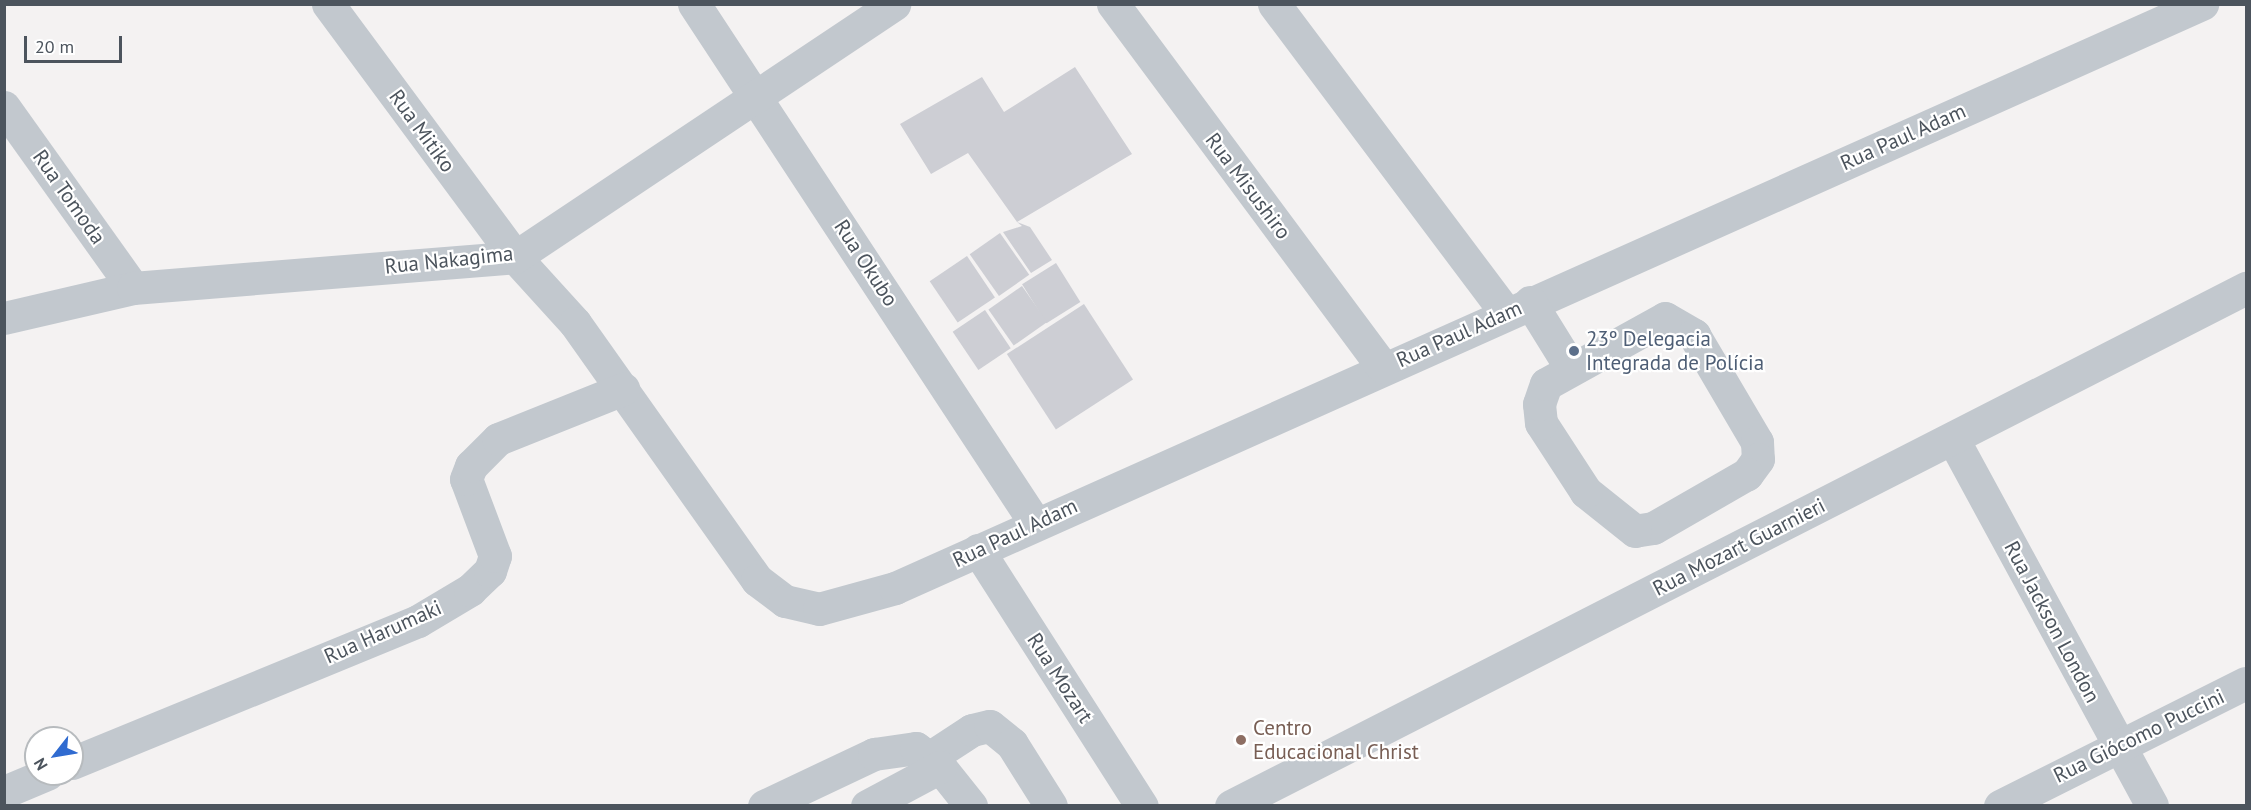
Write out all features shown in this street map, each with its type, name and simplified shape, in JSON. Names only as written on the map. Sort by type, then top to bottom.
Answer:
[{"type":"street","name":"Rua Mitiko","points":[[328,4],[515,257]]},
{"type":"street","name":"Rua Okubo","points":[[694,4],[756,95],[1035,523]]},
{"type":"street","name":"Rua Nakagima","points":[[4,318],[133,288],[515,257],[894,4]]},
{"type":"street","name":"Rua Misushiro","points":[[1113,4],[1383,367]]},
{"type":"street","points":[[1274,4],[1518,307],[1570,368]]},
{"type":"street","name":"Rua Paul Adam","points":[[623,389],[729,544],[758,580],[785,601],[819,609],[895,588],[1383,367],[2202,4]]},
{"type":"street","name":"Rua Tomoda","points":[[4,106],[133,288]]},
{"type":"street","points":[[515,257],[575,323],[623,389]]},
{"type":"street","name":"Rua Mozart Guarnieri","points":[[1230,806],[2247,288]]},
{"type":"street","points":[[1665,318],[1681,324],[1694,335],[1757,441],[1758,459],[1747,474],[1653,528],[1635,531],[1586,492],[1541,423],[1539,404],[1546,384],[1570,368],[1665,318]]},
{"type":"street","name":"Rua Harumaki","points":[[84,758],[418,621],[470,590],[490,572],[495,556],[466,479],[471,466],[498,440],[623,389]]},
{"type":"street","name":"Rua Jackson London","points":[[1953,439],[2152,806]]},
{"type":"street","name":"Rua Mozart","points":[[978,550],[1142,806]]},
{"type":"street","name":"Rua Giócomo Puccini","points":[[2000,806],[2118,744],[2247,683]]},
{"type":"street","points":[[867,806],[934,763],[972,730],[990,726],[1012,744],[1051,806]]},
{"type":"street","points":[[764,806],[874,754],[916,748],[934,763],[971,806]]},
{"type":"street","points":[[4,792],[24,784]]},
{"type":"building","points":[[1075,67],[1132,154],[1017,222],[968,153],[931,174],[900,124],[982,77],[1004,112]]},
{"type":"building","points":[[1017,222],[1030,227],[1052,260],[1031,273],[1003,232],[1022,226]]},
{"type":"building","points":[[1000,233],[1029,275],[999,296],[970,254]]},
{"type":"building","points":[[967,256],[995,297],[958,323],[930,281]]},
{"type":"building","points":[[1056,263],[1080,302],[1046,323],[1022,284]]},
{"type":"building","points":[[1022,286],[1047,322],[1014,346],[988,310]]},
{"type":"building","points":[[1084,304],[1133,379],[1056,430],[1007,354]]},
{"type":"building","points":[[985,310],[1011,348],[978,370],[953,332]]},
{"type":"place","name":"23º Delegacia Integrada de Polícia","points":[[1574,351]]},
{"type":"place","name":"Centro Educacional Christ","points":[[1241,740]]}]
